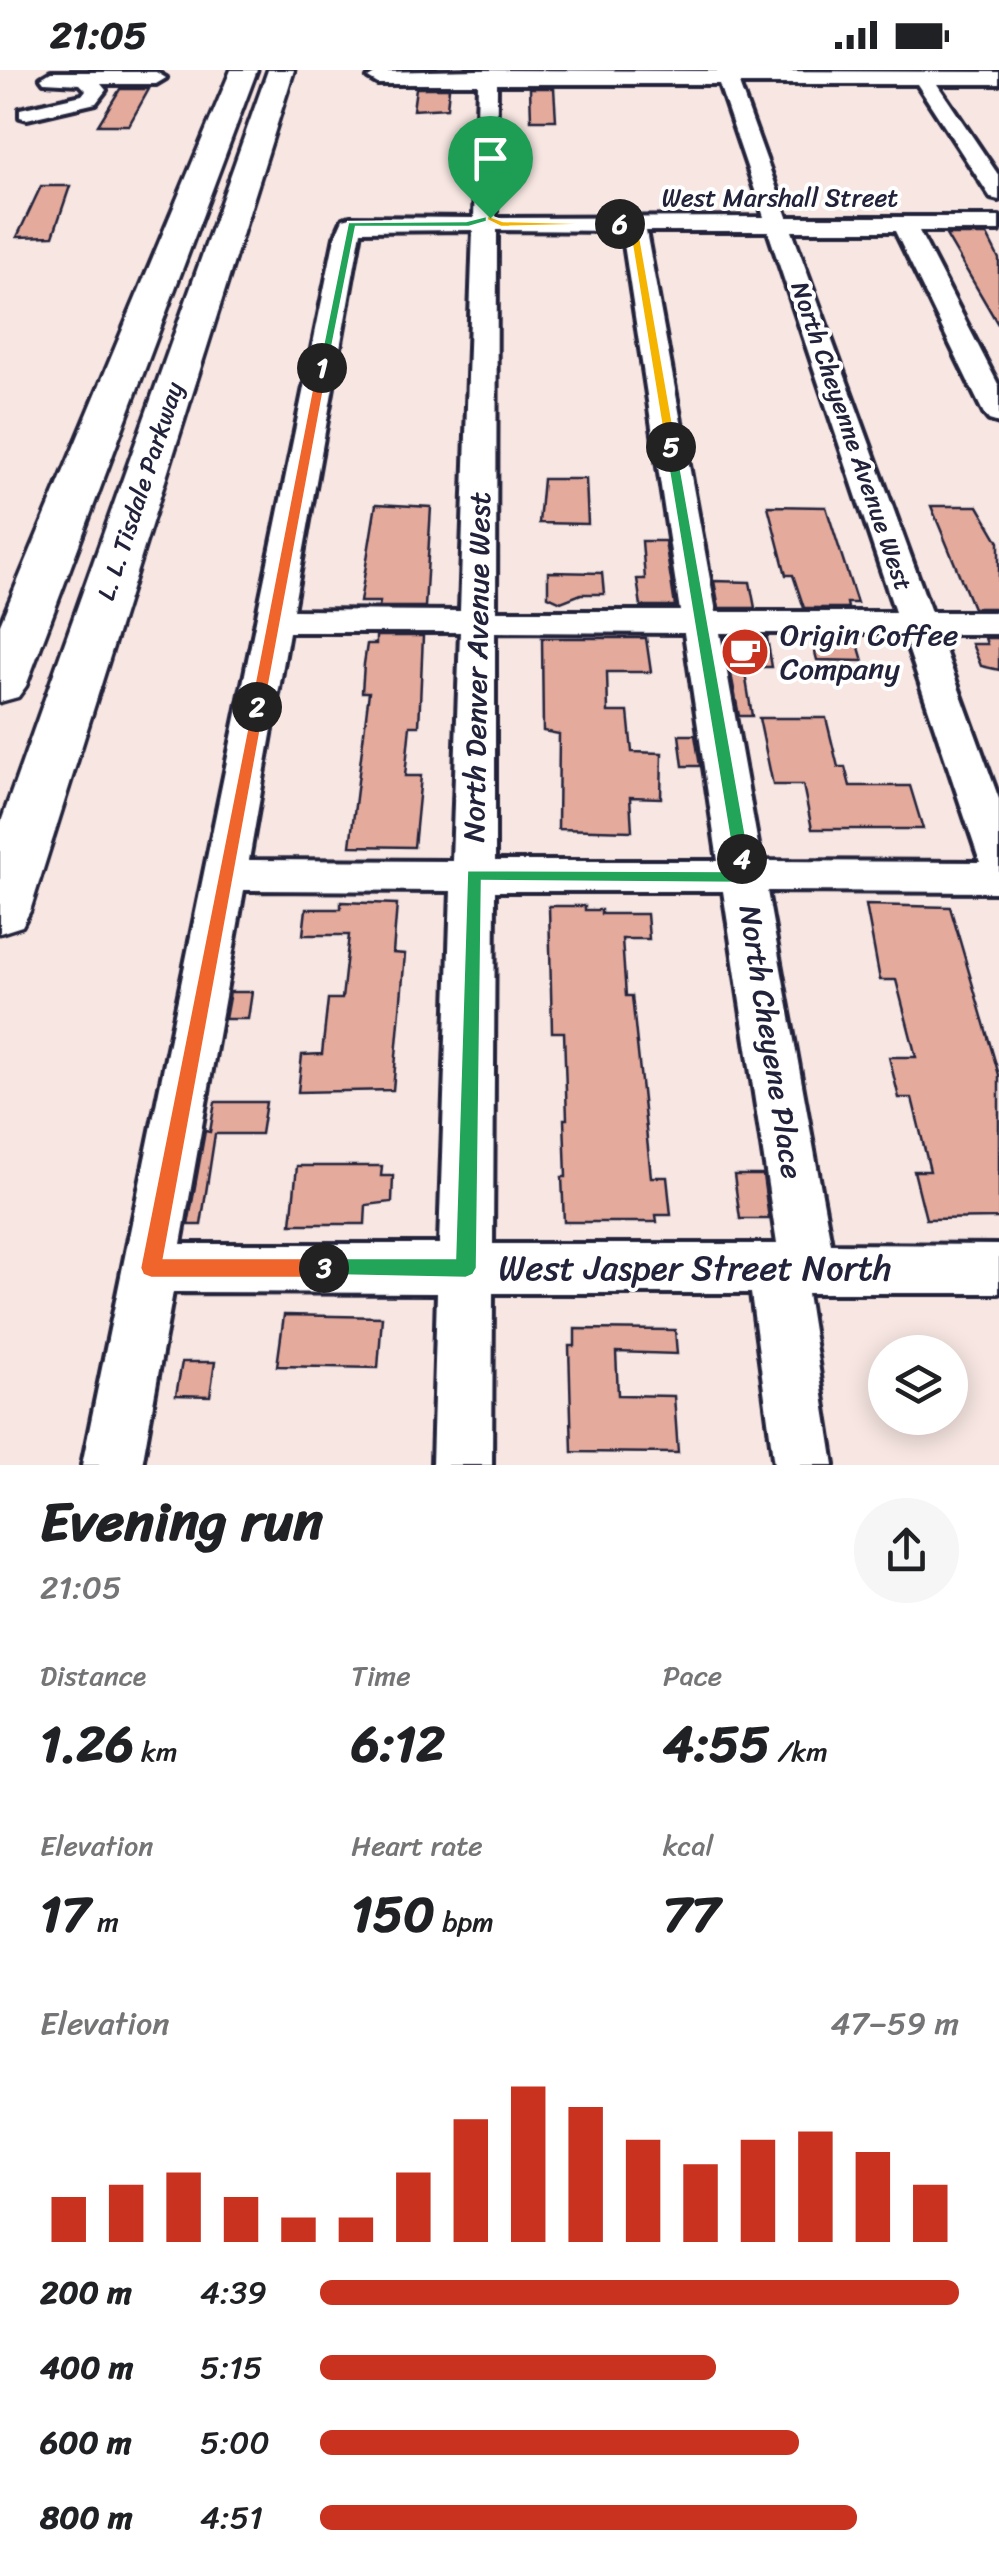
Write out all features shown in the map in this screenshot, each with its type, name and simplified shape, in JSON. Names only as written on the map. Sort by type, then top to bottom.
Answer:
[{"type":"highway","name":"L. L. Tisdale Parkway","points":[[0,686],[244,70]]},
{"type":"highway","name":"L. L. Tisdale Parkway","points":[[0,911],[281,70]]},
{"type":"street","points":[[6,125],[19,122],[54,74],[156,78]]},
{"type":"street","points":[[378,78],[488,74],[921,74],[999,78]]},
{"type":"street","name":"North Denver Avenue West","points":[[462,1465],[488,74]]},
{"type":"street","name":"North Cheyenne Avenue West","points":[[726,74],[999,858]]},
{"type":"street","points":[[921,74],[999,193]]},
{"type":"street","points":[[27,113],[89,99],[96,90],[84,78]]},
{"type":"street","name":"West Marshall Street","points":[[274,621],[351,224],[999,224]]},
{"type":"street","name":"North Cheyene Place","points":[[633,224],[745,877],[792,1268],[804,1465]]},
{"type":"street","points":[[902,224],[999,414]]},
{"type":"street","points":[[112,1465],[274,621],[999,623]]},
{"type":"street","points":[[224,875],[999,878]]},
{"type":"street","name":"West Jasper Street North","points":[[151,1268],[999,1269]]},
{"type":"building","points":[[416,88],[449,88],[447,108],[413,110]]},
{"type":"building","points":[[530,88],[554,88],[556,120],[531,120]]},
{"type":"building","points":[[120,89],[149,89],[129,125],[98,125]]},
{"type":"building","points":[[41,186],[70,186],[53,236],[17,237]]},
{"type":"building","points":[[946,235],[987,235],[999,259],[999,326]]},
{"type":"building","points":[[543,479],[586,479],[588,524],[539,523]]},
{"type":"building","points":[[376,504],[431,507],[425,607],[379,607],[380,602],[360,602]]},
{"type":"building","points":[[768,506],[826,507],[857,603],[847,603],[848,608],[804,608],[793,575],[786,575]]},
{"type":"building","points":[[931,506],[978,506],[999,542],[999,608],[973,608]]},
{"type":"building","points":[[642,541],[665,541],[675,606],[641,606],[637,579],[645,579]]},
{"type":"building","points":[[548,572],[602,573],[604,594],[581,594],[561,602],[548,596]]},
{"type":"building","points":[[714,581],[750,582],[755,608],[719,608]]},
{"type":"building","points":[[376,636],[423,636],[419,726],[410,726],[405,776],[421,776],[414,847],[350,846],[369,692],[362,692],[364,664],[367,644],[376,644]]},
{"type":"building","name":"Origin Coffee Company","points":[[724,637],[767,638],[772,667],[744,667],[752,716],[739,716]]},
{"type":"building","points":[[811,637],[856,637],[863,661],[817,660]]},
{"type":"building","points":[[542,638],[646,638],[651,672],[607,672],[608,712],[628,712],[632,752],[662,753],[661,798],[630,797],[632,831],[558,829],[559,734],[543,731]]},
{"type":"building","points":[[985,638],[999,638],[999,670],[981,666],[972,644],[987,644]]},
{"type":"building","points":[[759,718],[826,718],[838,767],[845,767],[850,786],[910,786],[923,829],[812,829],[803,785],[773,785]]},
{"type":"building","points":[[679,735],[695,735],[700,766],[683,766]]},
{"type":"building","points":[[341,902],[397,904],[393,953],[405,954],[393,1090],[298,1092],[302,1055],[322,1054],[328,999],[342,999],[349,935],[303,935],[306,909],[341,909]]},
{"type":"building","points":[[866,905],[950,907],[999,1075],[999,1218],[926,1219],[914,1171],[930,1171],[912,1098],[899,1098],[889,1057],[916,1057],[896,980],[880,980]]},
{"type":"building","points":[[549,906],[585,906],[585,910],[601,910],[601,914],[647,914],[649,939],[622,939],[626,996],[632,996],[651,1177],[667,1177],[671,1215],[656,1215],[657,1222],[564,1222],[564,1032],[552,1032]]},
{"type":"building","points":[[230,992],[252,992],[248,1019],[225,1019]]},
{"type":"building","points":[[215,1102],[266,1102],[261,1134],[215,1134],[201,1225],[188,1225],[205,1131],[210,1132]]},
{"type":"building","points":[[297,1166],[382,1166],[381,1176],[393,1176],[392,1202],[366,1205],[365,1224],[291,1224]]},
{"type":"building","points":[[734,1175],[763,1175],[769,1219],[740,1219]]},
{"type":"building","points":[[284,1315],[382,1317],[378,1368],[277,1366]]},
{"type":"building","points":[[575,1329],[675,1330],[677,1354],[616,1352],[618,1395],[674,1396],[678,1453],[572,1452],[569,1346],[575,1346]]},
{"type":"building","points":[[182,1362],[215,1362],[210,1396],[176,1395]]},
{"type":"place","name":"Origin Coffee Company","points":[[745,652]]},
{"type":"route","points":[[490,218],[501,224],[633,224],[745,877],[473,875],[466,1268],[151,1268],[351,224],[469,224],[474,219],[490,218]]}]
